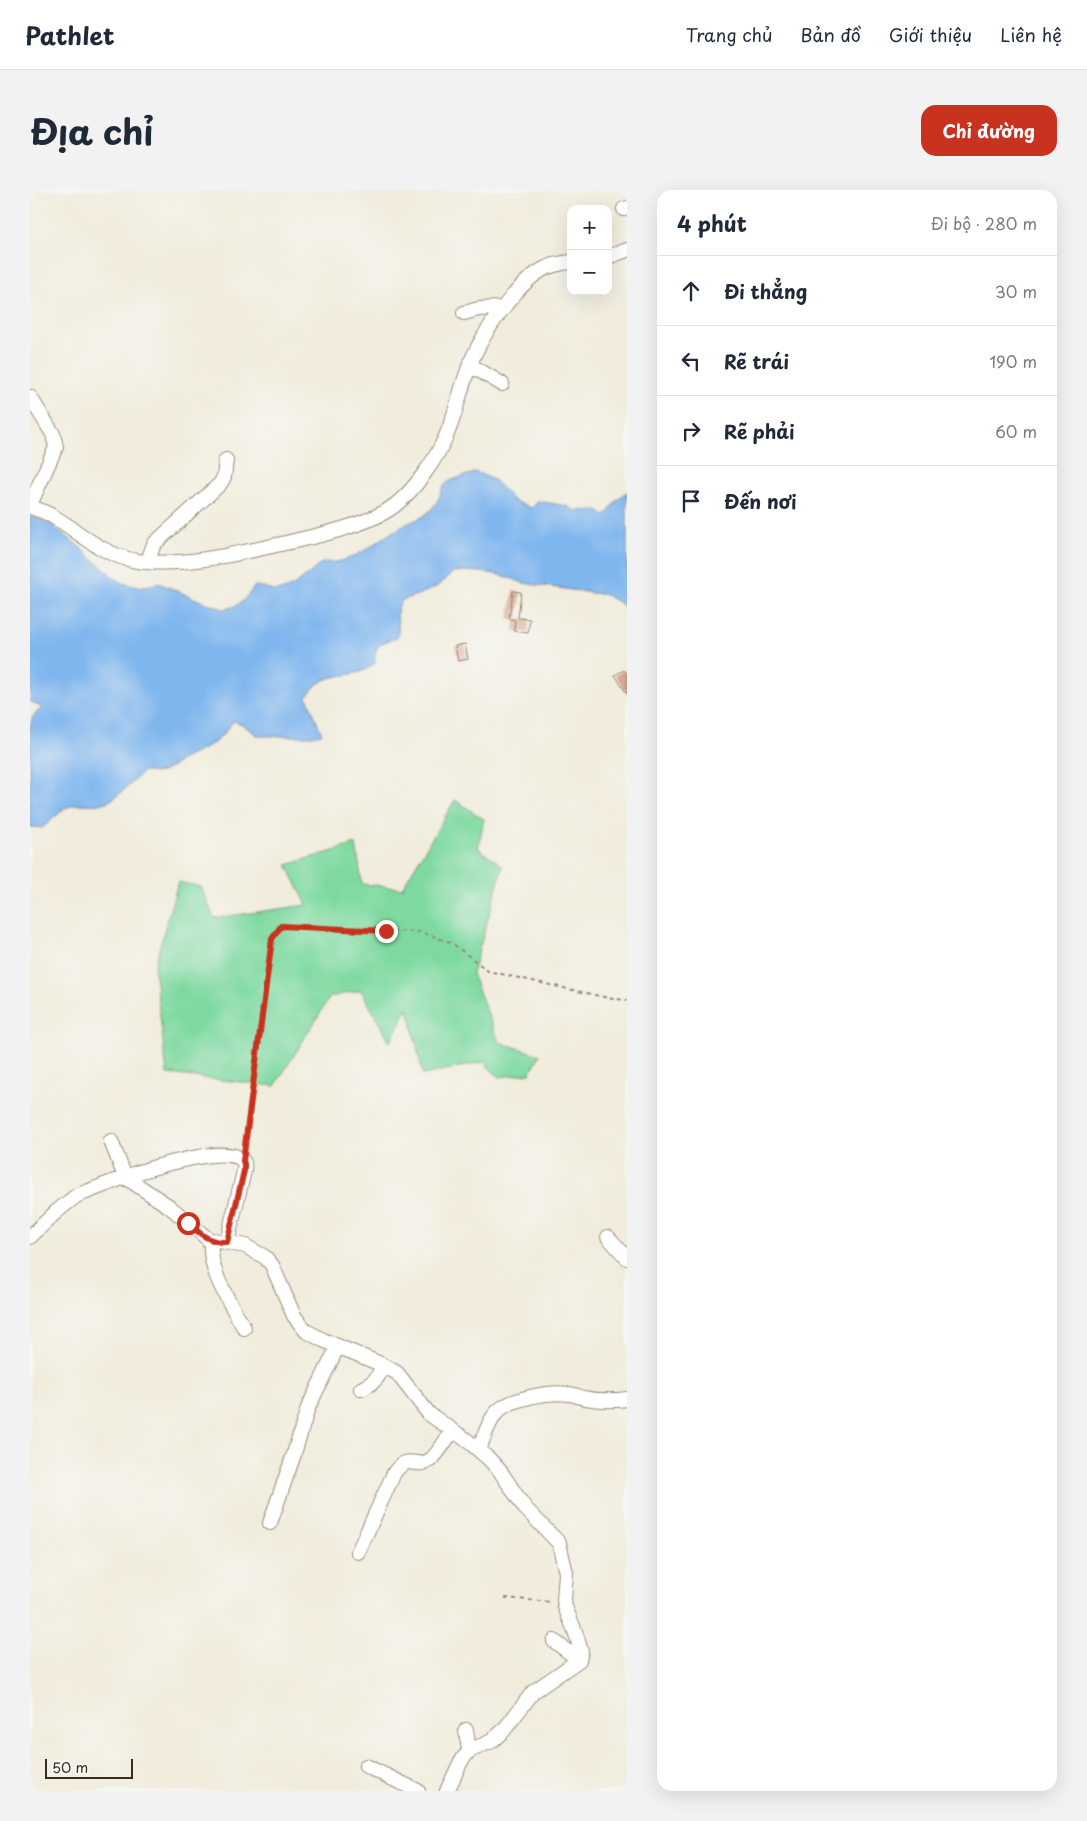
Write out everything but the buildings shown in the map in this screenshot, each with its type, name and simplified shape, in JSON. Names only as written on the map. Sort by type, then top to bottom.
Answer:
[{"type":"street","points":[[612,256],[627,250]]},
{"type":"street","points":[[30,397],[54,434],[56,447],[30,506],[50,515],[92,544],[109,553],[122,558],[153,563],[239,554],[302,539],[365,521],[381,514],[395,506],[409,492],[428,467],[449,430],[470,365],[482,339],[504,308],[534,275],[552,265],[567,263]]},
{"type":"street","points":[[464,313],[479,309],[504,308]]},
{"type":"street","points":[[470,365],[502,384]]},
{"type":"street","points":[[153,563],[150,555],[154,544],[220,484],[224,477],[226,460]]},
{"type":"street","points":[[112,1141],[125,1177],[170,1207],[198,1232],[211,1240],[245,1246],[265,1257],[272,1264],[288,1306],[306,1331],[383,1365],[402,1378],[430,1414],[479,1449],[500,1471],[536,1520],[559,1543],[566,1573],[564,1603],[581,1651],[579,1660],[533,1692],[504,1730],[492,1741],[468,1751],[461,1761],[447,1791]]},
{"type":"street","points":[[30,1237],[76,1196],[170,1162],[205,1156],[230,1156],[243,1161],[244,1171],[227,1242]]},
{"type":"street","points":[[608,1237],[627,1258]]},
{"type":"street","points":[[211,1240],[210,1252],[214,1269],[244,1328]]},
{"type":"street","points":[[270,1523],[308,1408],[338,1346]]},
{"type":"street","points":[[361,1389],[371,1385],[380,1374],[383,1365]]},
{"type":"street","points":[[479,1449],[497,1412],[518,1401],[539,1395],[553,1394],[570,1394],[598,1400],[627,1399]]},
{"type":"street","points":[[358,1552],[394,1473],[400,1465],[407,1462],[422,1463],[431,1460],[452,1431]]},
{"type":"street","points":[[554,1641],[579,1660]]},
{"type":"street","points":[[466,1730],[468,1751]]},
{"type":"street","points":[[366,1766],[418,1791]]},
{"type":"path","points":[[243,1161],[272,939],[281,926],[421,932],[452,943],[488,971],[613,999],[627,1000]]},
{"type":"path","points":[[505,1598],[564,1603]]},
{"type":"green space","points":[[455,800],[484,819],[478,848],[503,866],[472,974],[499,1042],[540,1055],[530,1073],[499,1077],[483,1062],[423,1075],[408,1008],[390,1042],[361,990],[330,997],[275,1086],[167,1074],[154,967],[178,882],[201,887],[214,918],[307,905],[287,865],[356,844],[362,884],[402,888]]},
{"type":"water","points":[[476,472],[494,480],[514,501],[532,508],[538,501],[567,506],[576,511],[597,510],[605,516],[617,500],[627,492],[627,612],[623,605],[606,595],[523,583],[489,573],[453,572],[435,587],[401,601],[397,615],[397,638],[383,643],[377,648],[375,663],[367,669],[322,681],[314,687],[307,697],[322,734],[311,736],[258,736],[242,724],[233,721],[224,734],[209,746],[163,772],[143,771],[125,789],[109,801],[100,804],[73,805],[61,812],[42,828],[30,827],[30,725],[33,716],[42,708],[30,701],[30,517],[43,520],[52,525],[120,582],[140,587],[159,583],[223,609],[233,607],[242,602],[255,586],[274,591],[288,588],[300,581],[323,562],[344,560],[364,551],[392,532],[425,515],[437,502],[442,489],[447,483]]},
{"type":"route","points":[[188,1223],[208,1239],[215,1242],[227,1242],[244,1171],[243,1161],[272,939],[281,926],[386,931]]}]
